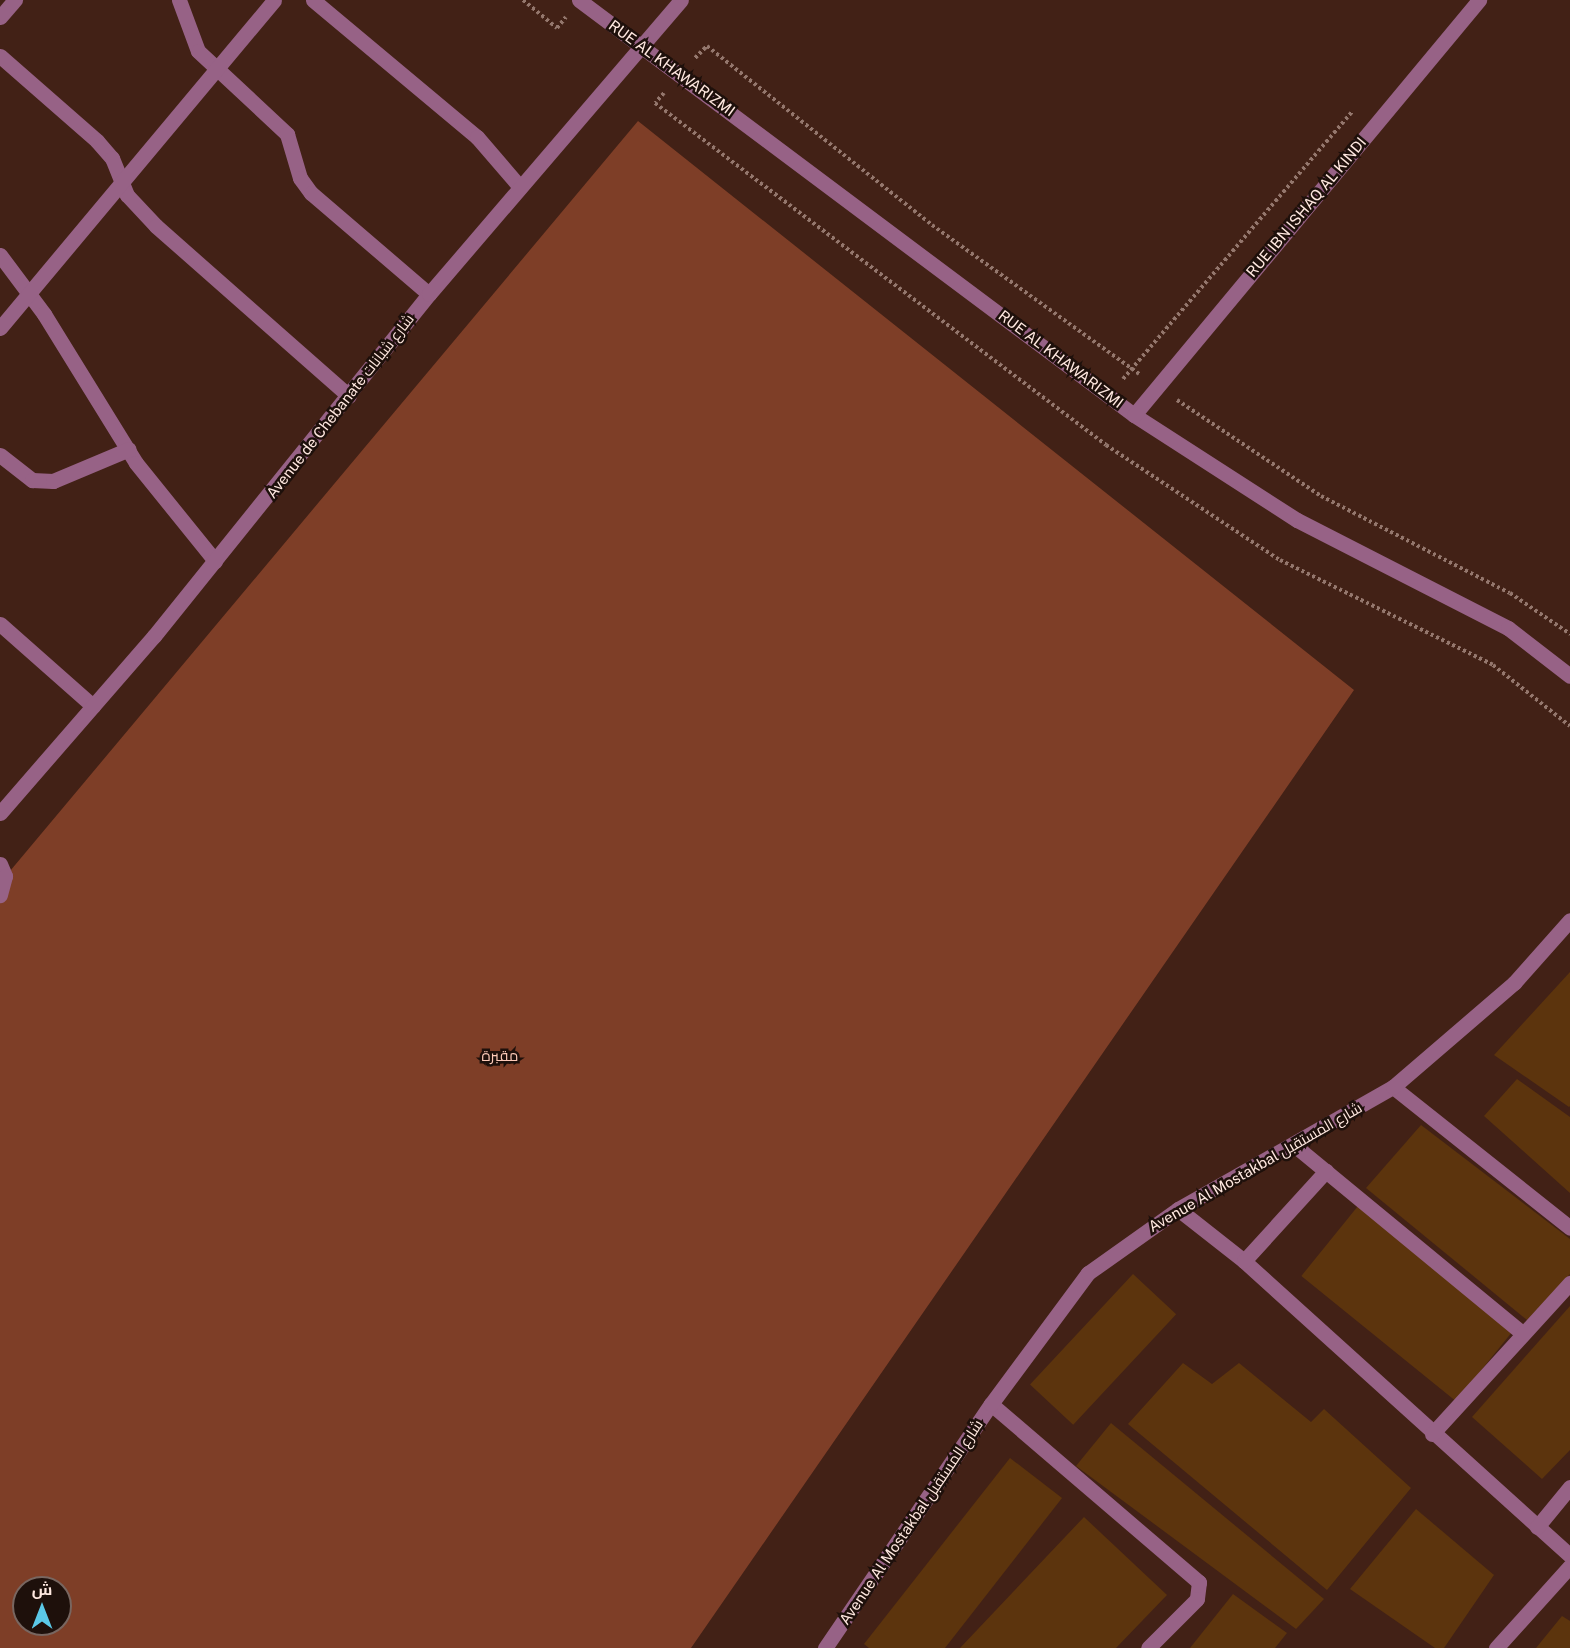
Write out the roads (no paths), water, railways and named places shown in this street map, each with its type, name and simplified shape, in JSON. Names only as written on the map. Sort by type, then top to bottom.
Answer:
[{"type":"street","points":[[0,17],[15,0]]},
{"type":"street","points":[[179,0],[191,38],[216,69],[287,134],[300,178],[324,208],[429,294]]},
{"type":"street","points":[[0,328],[31,295],[120,182],[274,0]]},
{"type":"street","points":[[314,0],[477,137],[520,187]]},
{"type":"street","name":"Avenue de Chebanate شارع شبانات","points":[[0,813],[215,561],[429,294],[639,46],[681,0]]},
{"type":"street","name":"RUE IBN ISHAQ AL KINDI","points":[[1134,415],[1479,0]]},
{"type":"street","name":"RUE AL KHAWARIZMI","points":[[575,5],[682,73],[1134,415],[1297,520],[1508,628],[1570,676]]},
{"type":"street","points":[[0,56],[97,141],[112,158],[120,182],[156,226],[349,396]]},
{"type":"street","points":[[0,255],[31,295],[129,449],[215,561]]},
{"type":"street","points":[[0,455],[32,480],[53,481],[129,449]]},
{"type":"street","points":[[0,624],[93,706]]},
{"type":"street","points":[[0,864],[5,876],[0,895]]},
{"type":"street","name":"Avenue Al Mostakbal شارع المستقبل","points":[[825,1648],[991,1404],[1088,1273],[1178,1209],[1393,1087],[1514,983],[1570,920]]},
{"type":"street","points":[[1393,1087],[1570,1228]]},
{"type":"street","points":[[1294,1145],[1521,1332]]},
{"type":"street","points":[[1245,1261],[1326,1171]]},
{"type":"street","points":[[1178,1209],[1245,1261],[1432,1434],[1570,1556]]},
{"type":"street","points":[[1432,1434],[1521,1332],[1570,1282]]},
{"type":"street","points":[[991,1404],[1199,1582],[1197,1599],[1148,1648]]},
{"type":"street","points":[[1537,1527],[1570,1487]]},
{"type":"street","points":[[1496,1648],[1570,1566]]},
{"type":"park label","name":"مقبرة","points":[[500,1056]]}]
